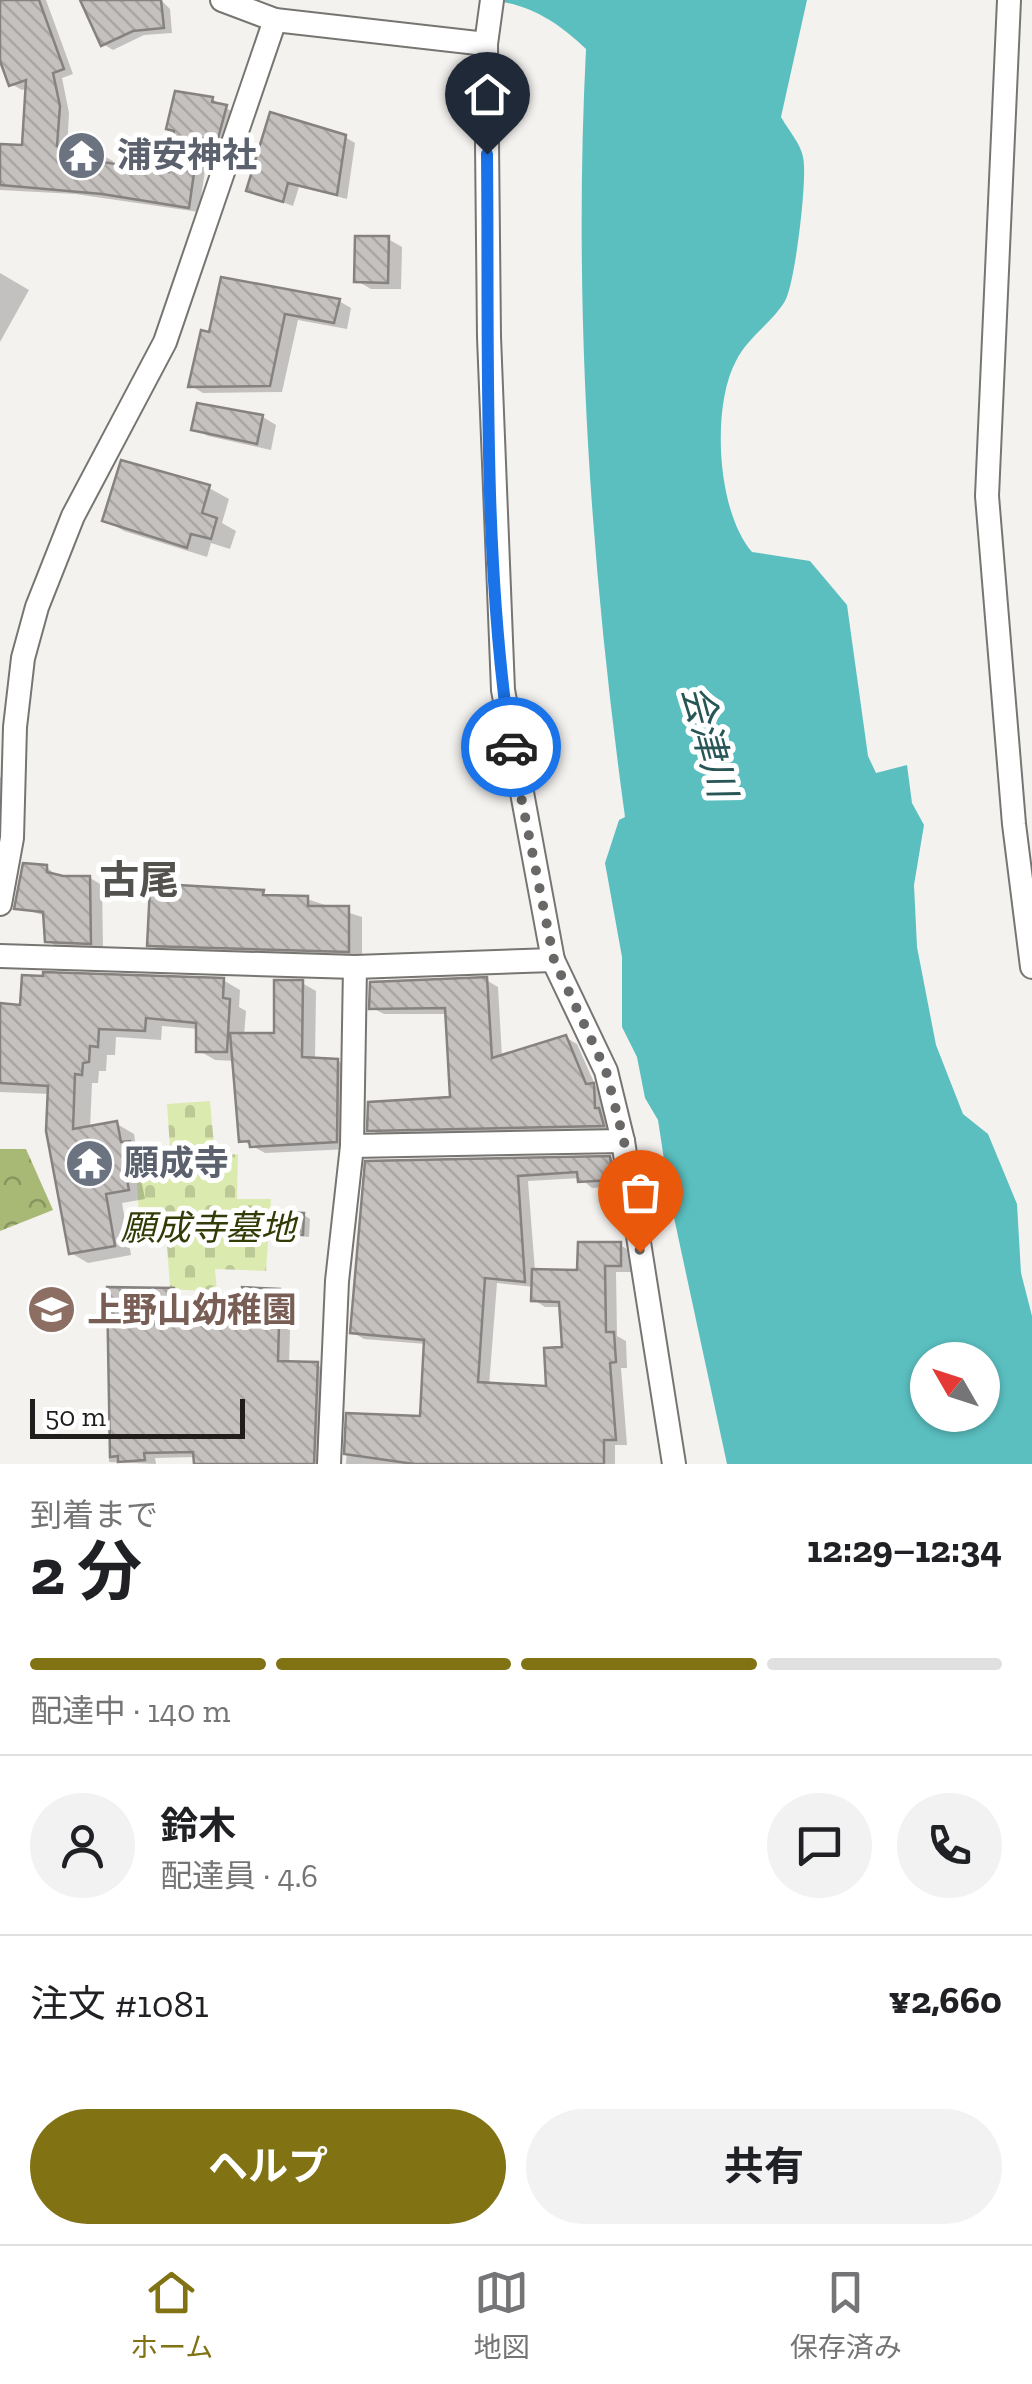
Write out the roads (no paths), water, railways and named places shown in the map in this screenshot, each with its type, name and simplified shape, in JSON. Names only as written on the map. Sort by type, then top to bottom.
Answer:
[{"type":"street","points":[[222,0],[275,20],[486,44]]},
{"type":"street","points":[[492,0],[486,44],[489,337],[502,690],[554,960],[606,1071],[624,1141],[674,1464]]},
{"type":"street","points":[[1009,0],[987,496],[1014,824],[1032,967]]},
{"type":"street","points":[[0,904],[12,838],[21,675],[37,608],[73,516],[165,342],[275,20]]},
{"type":"street","points":[[0,956],[356,968],[554,960]]},
{"type":"street","points":[[329,1464],[337,1280],[352,1146],[356,968]]},
{"type":"street","points":[[352,1146],[624,1141]]},
{"type":"water","name":"会津川","points":[[485,0],[807,0],[781,117],[803,157],[804,186],[796,253],[785,301],[741,353],[728,381],[721,431],[725,486],[740,534],[752,552],[810,561],[847,605],[868,756],[876,773],[907,765],[912,803],[924,825],[914,885],[917,947],[936,1045],[963,1114],[988,1134],[1017,1204],[1021,1273],[1032,1316],[1032,1464],[727,1464],[670,1199],[658,1120],[645,1098],[637,1057],[622,1027],[622,957],[605,863],[619,820],[625,817],[602,626],[583,338],[586,49],[540,15]]},
{"type":"place","name":"浦安神社","points":[[82,155]]},
{"type":"place","name":"願成寺","points":[[89,1163]]},
{"type":"place","name":"上野山幼稚園","points":[[52,1310]]},
{"type":"district","name":"古尾","points":[[139,880]]},
{"type":"park label","name":"願成寺墓地","points":[[208,1228]]}]
